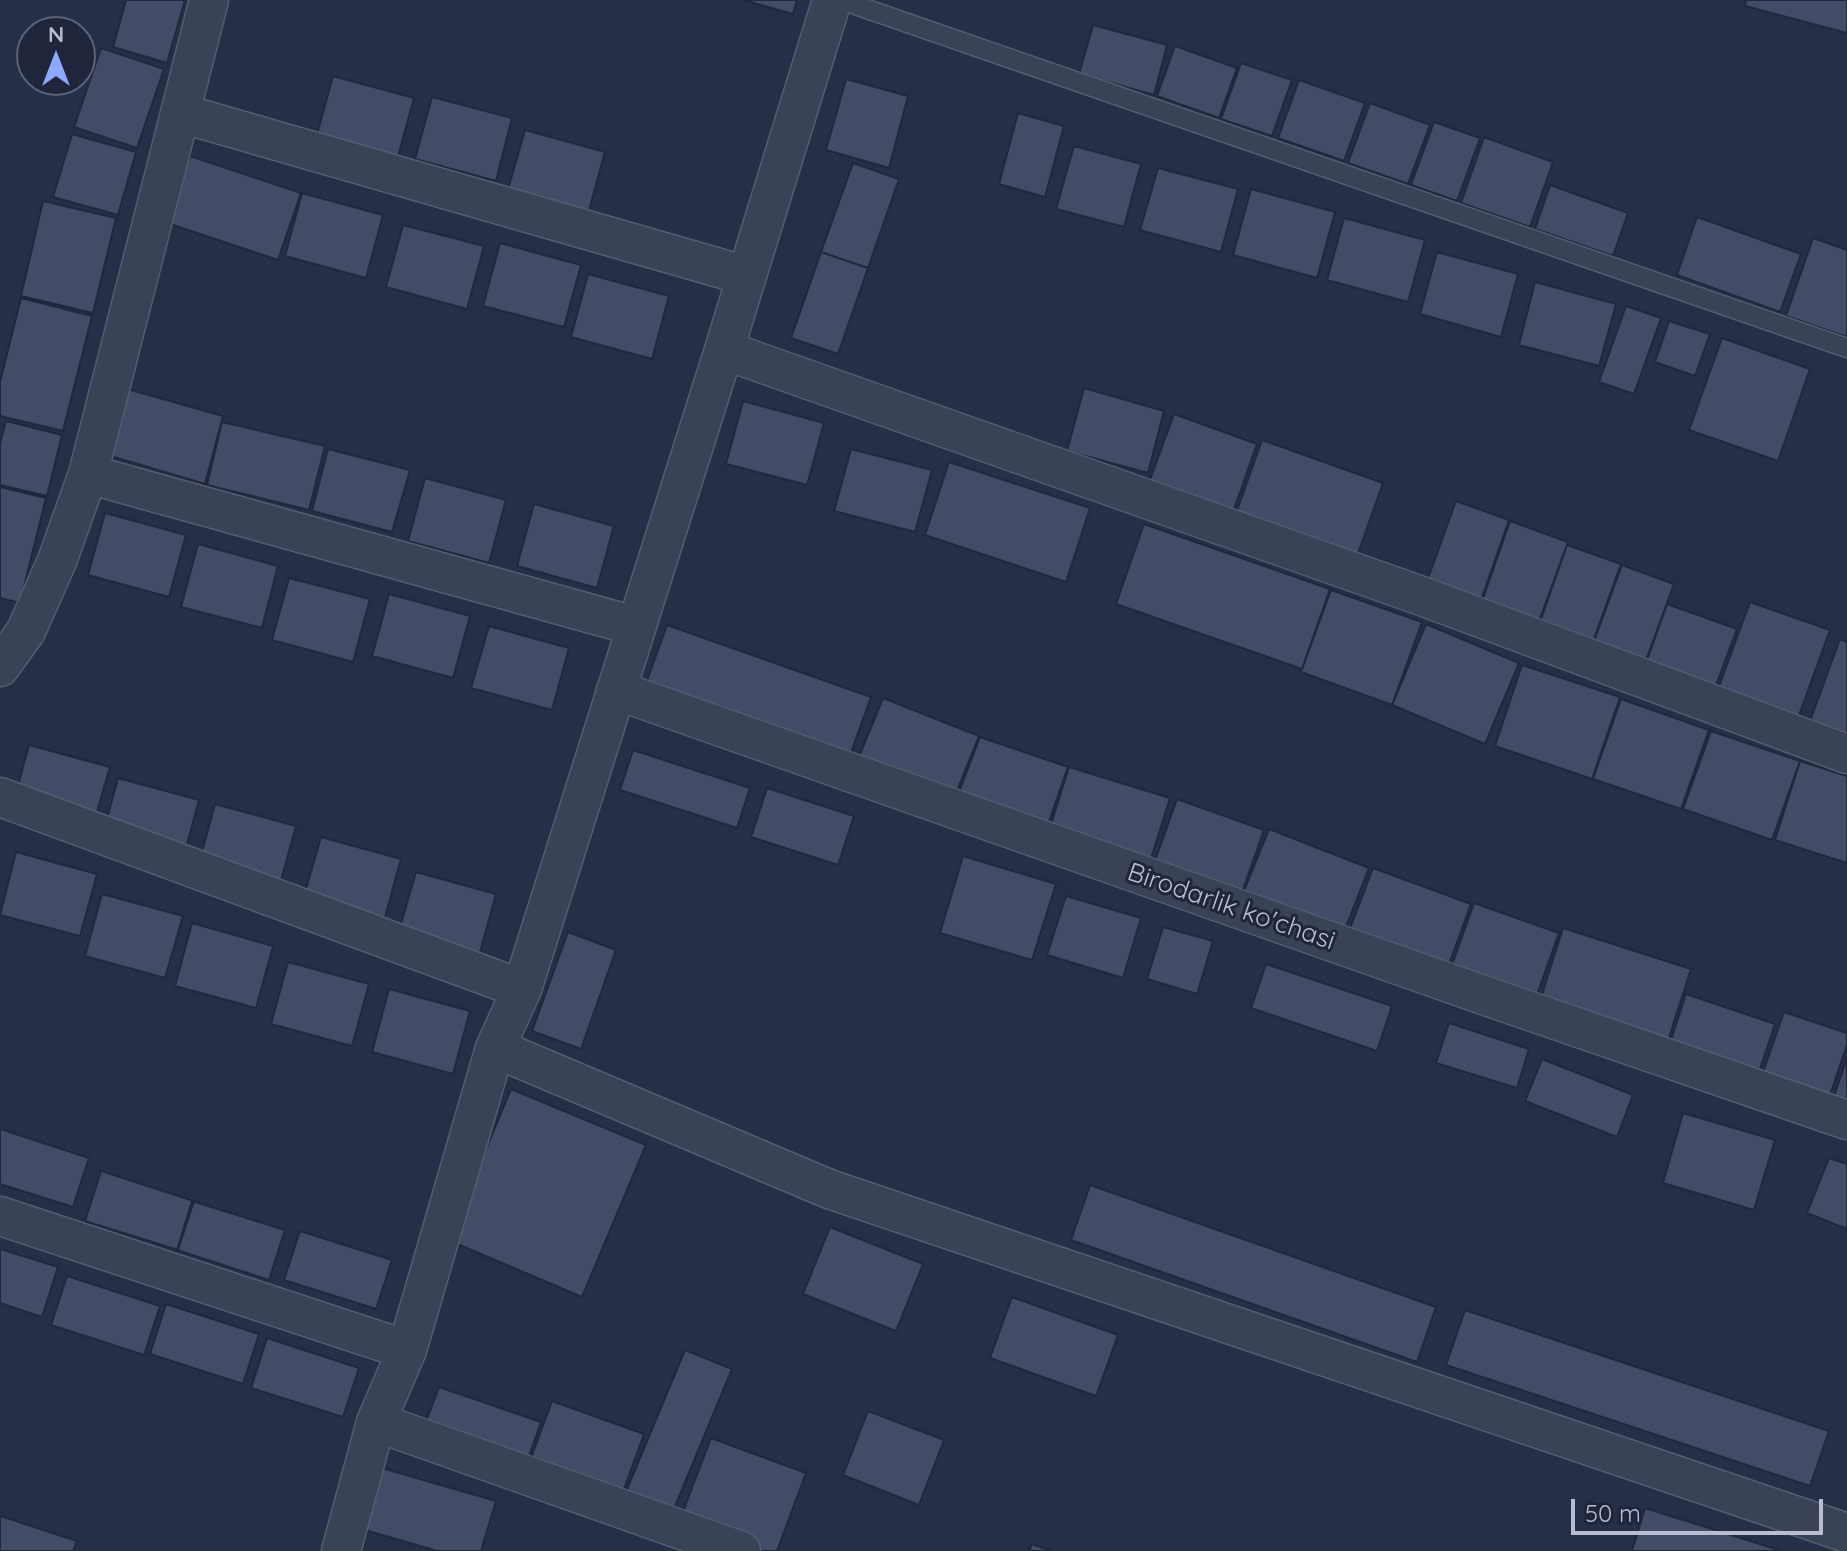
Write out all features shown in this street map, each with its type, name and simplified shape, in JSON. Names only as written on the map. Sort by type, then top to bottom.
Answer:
[{"type":"street","points":[[0,667],[13,622],[57,561],[88,474],[209,0]]},
{"type":"street","points":[[341,1551],[376,1422],[407,1350],[495,1048],[522,989],[832,0]]},
{"type":"street","points":[[180,113],[747,276]]},
{"type":"street","points":[[724,350],[1416,594],[1847,754]]},
{"type":"street","points":[[88,474],[635,626]]},
{"type":"street","name":"Birodarlik ko'chasi","points":[[616,690],[1847,1120]]},
{"type":"street","points":[[0,797],[522,989]]},
{"type":"street","points":[[495,1048],[829,1189],[1847,1533]]},
{"type":"street","points":[[0,1216],[407,1350]]},
{"type":"street","points":[[376,1422],[741,1551]]},
{"type":"lane","points":[[841,0],[1847,348]]},
{"type":"building","points":[[126,0],[185,0],[167,63],[113,47]]},
{"type":"building","points":[[743,0],[797,0],[793,14]]},
{"type":"building","points":[[1746,0],[1847,0],[1847,33],[1745,6]]},
{"type":"building","points":[[1093,25],[1167,45],[1154,95],[1079,74]]},
{"type":"building","points":[[1175,46],[1237,68],[1219,118],[1157,96]]},
{"type":"building","points":[[101,48],[164,69],[137,148],[74,127],[85,96],[96,96],[96,63]]},
{"type":"building","points":[[1241,63],[1292,80],[1272,136],[1221,119]]},
{"type":"building","points":[[333,76],[414,98],[397,160],[316,138]]},
{"type":"building","points":[[846,79],[908,96],[889,168],[826,150]]},
{"type":"building","points":[[1299,80],[1365,103],[1344,161],[1278,138]]},
{"type":"building","points":[[432,97],[512,118],[496,181],[415,159]]},
{"type":"building","points":[[1370,103],[1430,125],[1408,184],[1348,163]]},
{"type":"building","points":[[1018,113],[1064,126],[1045,197],[999,184]]},
{"type":"building","points":[[1434,122],[1480,138],[1457,201],[1411,185]]},
{"type":"building","points":[[525,130],[605,152],[588,214],[507,193]]},
{"type":"building","points":[[72,134],[136,152],[118,215],[53,197]]},
{"type":"building","points":[[1484,137],[1553,162],[1530,227],[1461,203]]},
{"type":"building","points":[[1074,146],[1141,164],[1124,227],[1056,209]]},
{"type":"building","points":[[190,156],[301,193],[278,260],[167,223]]},
{"type":"building","points":[[853,163],[899,179],[868,268],[821,252]]},
{"type":"building","points":[[1158,168],[1238,189],[1221,252],[1140,230]]},
{"type":"building","points":[[1550,185],[1628,213],[1613,256],[1535,229]]},
{"type":"building","points":[[1251,189],[1335,212],[1317,278],[1233,255]]},
{"type":"building","points":[[302,193],[383,215],[366,278],[285,256]]},
{"type":"building","points":[[43,201],[116,218],[93,313],[21,296]]},
{"type":"building","points":[[1697,217],[1801,254],[1780,312],[1677,275]]},
{"type":"building","points":[[1344,218],[1425,240],[1408,302],[1327,280]]},
{"type":"building","points":[[403,225],[484,246],[467,309],[386,287]]},
{"type":"building","points":[[1813,238],[1847,250],[1847,337],[1786,316]]},
{"type":"building","points":[[500,243],[581,265],[564,327],[483,306]]},
{"type":"building","points":[[821,252],[868,268],[838,354],[791,338]]},
{"type":"building","points":[[1437,252],[1518,274],[1501,337],[1420,314]]},
{"type":"building","points":[[588,274],[669,296],[652,359],[571,337]]},
{"type":"building","points":[[1535,282],[1616,304],[1599,366],[1519,345]]},
{"type":"building","points":[[21,298],[92,316],[63,431],[0,416],[0,382]]},
{"type":"building","points":[[1626,306],[1661,318],[1634,394],[1599,382]]},
{"type":"building","points":[[1669,321],[1710,334],[1695,376],[1655,362]]},
{"type":"building","points":[[1722,338],[1810,369],[1778,461],[1689,430]]},
{"type":"building","points":[[124,388],[223,416],[205,484],[104,454]]},
{"type":"building","points":[[1084,388],[1164,411],[1148,473],[1067,451]]},
{"type":"building","points":[[743,401],[824,423],[807,485],[726,464]]},
{"type":"building","points":[[1174,414],[1257,444],[1231,518],[1147,488]]},
{"type":"building","points":[[6,421],[62,435],[47,496],[0,485],[0,443]]},
{"type":"building","points":[[222,422],[325,446],[309,510],[207,485]]},
{"type":"building","points":[[1262,440],[1383,483],[1355,562],[1234,519]]},
{"type":"building","points":[[328,449],[410,470],[392,532],[312,511]]},
{"type":"building","points":[[851,449],[932,470],[915,532],[834,511]]},
{"type":"building","points":[[949,462],[1090,508],[1066,582],[925,535]]},
{"type":"building","points":[[425,478],[506,500],[489,563],[408,541]]},
{"type":"building","points":[[0,487],[46,498],[20,603],[0,598]]},
{"type":"building","points":[[1456,501],[1509,520],[1480,603],[1426,584]]},
{"type":"building","points":[[534,504],[614,526],[597,588],[517,566]]},
{"type":"building","points":[[105,513],[186,535],[169,597],[88,575]]},
{"type":"building","points":[[1510,521],[1568,542],[1538,624],[1481,604]]},
{"type":"building","points":[[1144,524],[1330,589],[1302,669],[1116,604]]},
{"type":"building","points":[[198,544],[278,566],[262,628],[181,607]]},
{"type":"building","points":[[1567,545],[1621,564],[1592,644],[1539,625]]},
{"type":"building","points":[[1622,565],[1674,584],[1645,663],[1593,644]]},
{"type":"building","points":[[289,578],[370,599],[353,662],[272,640]]},
{"type":"building","points":[[1331,590],[1422,622],[1392,705],[1301,672]]},
{"type":"building","points":[[389,594],[470,616],[453,678],[372,656]]},
{"type":"building","points":[[1750,602],[1830,630],[1798,718],[1718,689]]},
{"type":"building","points":[[1667,604],[1737,629],[1715,688],[1646,663]]},
{"type":"building","points":[[1426,624],[1519,663],[1485,744],[1392,705]]},
{"type":"building","points":[[667,625],[871,697],[848,761],[644,689]]},
{"type":"building","points":[[489,626],[569,648],[552,710],[471,688]]},
{"type":"building","points":[[1840,639],[1847,642],[1847,734],[1810,721]]},
{"type":"building","points":[[1522,665],[1620,697],[1592,779],[1495,746]]},
{"type":"building","points":[[883,698],[979,736],[952,803],[856,764]]},
{"type":"building","points":[[1621,699],[1709,730],[1681,809],[1593,779]]},
{"type":"building","points":[[1711,731],[1800,761],[1772,840],[1683,809]]},
{"type":"building","points":[[980,737],[1068,767],[1045,833],[955,803]]},
{"type":"building","points":[[29,745],[110,767],[92,829],[12,807]]},
{"type":"building","points":[[633,750],[750,788],[737,828],[620,790]]},
{"type":"building","points":[[1800,761],[1847,776],[1847,863],[1775,840]]},
{"type":"building","points":[[1069,767],[1170,798],[1149,865],[1048,834]]},
{"type":"building","points":[[118,778],[199,800],[182,863],[101,841]]},
{"type":"building","points":[[767,788],[854,816],[838,865],[751,837]]},
{"type":"building","points":[[1177,799],[1264,830],[1240,898],[1153,866]]},
{"type":"building","points":[[215,804],[296,826],[279,888],[198,866]]},
{"type":"building","points":[[1269,829],[1369,868],[1342,937],[1241,898]]},
{"type":"building","points":[[321,837],[401,859],[384,921],[303,899]]},
{"type":"building","points":[[16,852],[97,874],[80,936],[0,915]]},
{"type":"building","points":[[963,856],[1056,884],[1032,960],[940,933]]},
{"type":"building","points":[[1373,868],[1471,904],[1445,975],[1346,939]]},
{"type":"building","points":[[416,872],[496,894],[479,956],[398,934]]},
{"type":"building","points":[[102,894],[183,916],[165,978],[85,956]]},
{"type":"building","points":[[1066,896],[1141,918],[1123,978],[1047,955]]},
{"type":"building","points":[[1474,903],[1559,933],[1533,1006],[1448,976]]},
{"type":"building","points":[[192,923],[273,946],[256,1008],[175,986]]},
{"type":"building","points":[[1163,927],[1213,941],[1197,994],[1147,979]]},
{"type":"building","points":[[1563,928],[1691,969],[1666,1047],[1538,1007]]},
{"type":"building","points":[[568,932],[616,950],[581,1049],[532,1031]]},
{"type":"building","points":[[288,962],[369,984],[352,1046],[271,1024]]},
{"type":"building","points":[[1266,964],[1392,1006],[1377,1051],[1251,1008]]},
{"type":"building","points":[[389,989],[470,1011],[453,1074],[372,1052]]},
{"type":"building","points":[[1686,994],[1775,1024],[1757,1078],[1668,1049]]},
{"type":"building","points":[[1784,1012],[1847,1033],[1847,1045],[1828,1101],[1761,1078]]},
{"type":"building","points":[[1449,1023],[1529,1049],[1517,1088],[1436,1063]]},
{"type":"building","points":[[1847,1058],[1847,1107],[1832,1102]]},
{"type":"building","points":[[1542,1059],[1633,1095],[1617,1137],[1525,1101]]},
{"type":"building","points":[[511,1089],[646,1145],[582,1297],[448,1240]]},
{"type":"building","points":[[1683,1113],[1775,1140],[1754,1210],[1663,1183]]},
{"type":"building","points":[[0,1129],[89,1158],[73,1207],[0,1184]]},
{"type":"building","points":[[1829,1158],[1847,1164],[1847,1229],[1807,1213]]},
{"type":"building","points":[[101,1171],[194,1201],[178,1250],[85,1221]]},
{"type":"building","points":[[1090,1185],[1436,1307],[1417,1362],[1071,1240]]},
{"type":"building","points":[[192,1201],[285,1230],[269,1280],[177,1250]]},
{"type":"building","points":[[830,1227],[923,1264],[896,1331],[803,1294]]},
{"type":"building","points":[[300,1231],[392,1260],[376,1309],[284,1280]]},
{"type":"building","points":[[0,1249],[58,1267],[42,1317],[0,1303]]},
{"type":"building","points":[[67,1276],[160,1306],[144,1355],[51,1325]]},
{"type":"building","points":[[1012,1297],[1118,1335],[1096,1396],[990,1358]]},
{"type":"building","points":[[166,1304],[259,1334],[243,1384],[150,1354]]},
{"type":"building","points":[[1465,1310],[1829,1431],[1810,1486],[1446,1365]]},
{"type":"building","points":[[267,1338],[359,1368],[343,1417],[251,1388]]},
{"type":"building","points":[[685,1350],[732,1369],[669,1521],[622,1501]]},
{"type":"building","points":[[439,1387],[541,1422],[527,1462],[424,1427]]},
{"type":"building","points":[[552,1401],[644,1434],[620,1500],[528,1466]]},
{"type":"building","points":[[868,1411],[944,1440],[919,1505],[843,1475]]},
{"type":"building","points":[[711,1438],[806,1473],[777,1551],[756,1551],[679,1522]]},
{"type":"building","points":[[382,1468],[496,1501],[481,1551],[437,1551],[365,1530]]},
{"type":"building","points":[[1645,1508],[1782,1551],[1632,1551]]},
{"type":"building","points":[[0,1516],[77,1541],[73,1551],[0,1551]]},
{"type":"building","points":[[1032,1544],[1051,1551],[1029,1551]]}]
